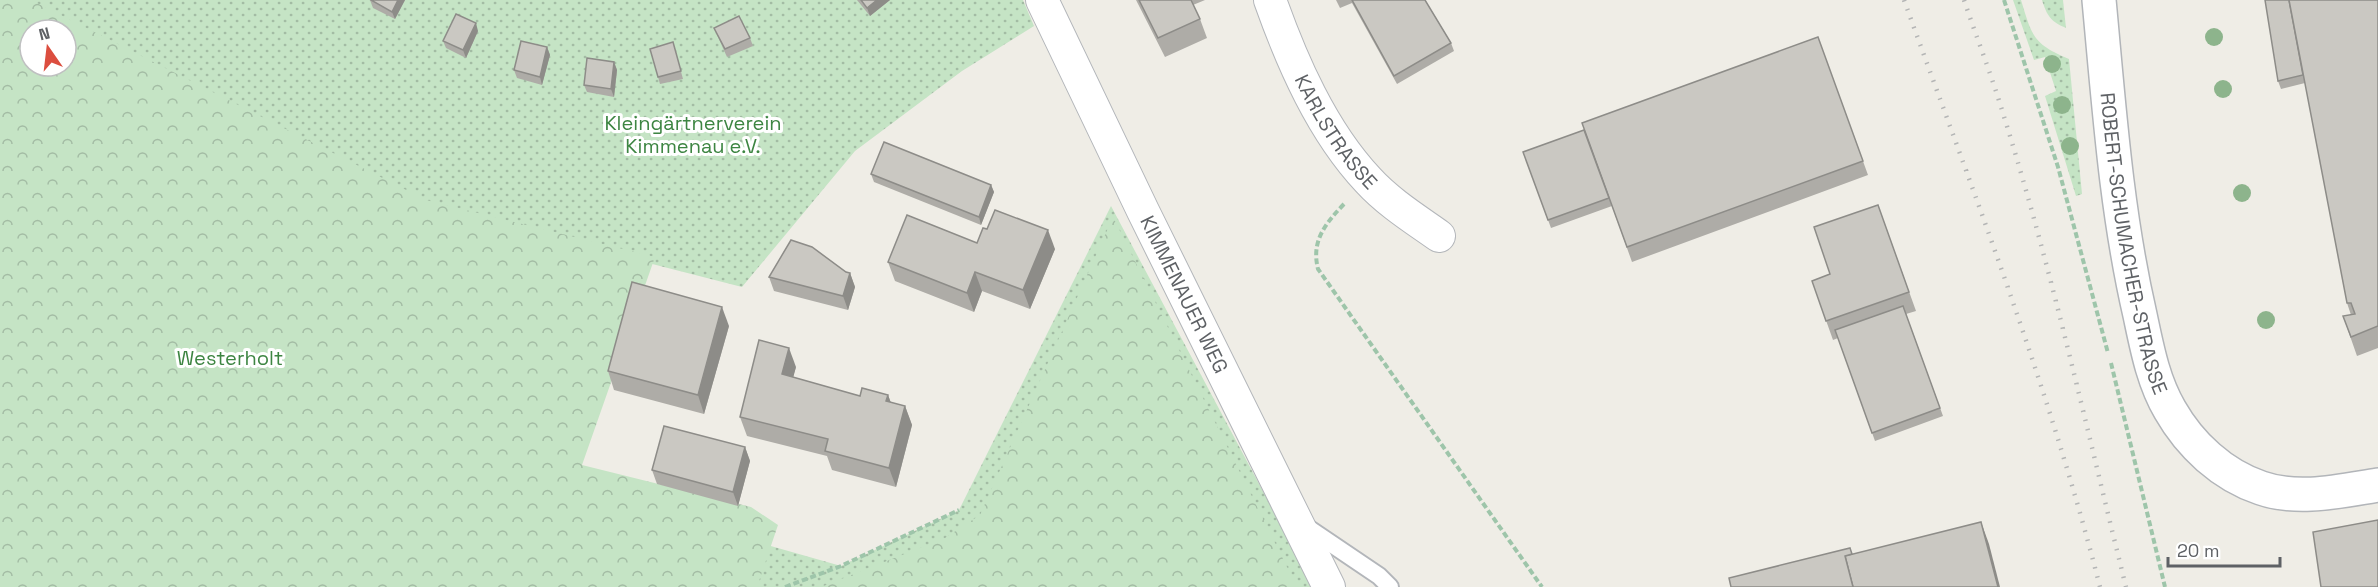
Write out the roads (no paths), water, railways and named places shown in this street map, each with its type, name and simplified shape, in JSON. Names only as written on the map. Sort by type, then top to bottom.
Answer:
[{"type":"street","name":"KIMMENAUER WEG","points":[[1042,0],[1329,587]]},
{"type":"street","name":"KARLSTRASSE","points":[[1270,0],[1319,115],[1368,180],[1401,210],[1440,236]]},
{"type":"street","name":"ROBERT-SCHUMACHER-STRASSE","points":[[2099,0],[2120,208],[2132,281],[2156,382],[2170,411],[2191,441],[2218,465],[2239,478],[2276,493],[2314,494],[2378,485]]},
{"type":"lane","points":[[1297,521],[1379,576],[1390,587]]},
{"type":"railway","points":[[1904,0],[2034,365],[2058,438],[2100,587]]},
{"type":"railway","points":[[1964,0],[1997,94],[2036,226],[2126,587]]},
{"type":"park label","name":"Kleingärtnerverein Kimmenau e.V.","points":[[693,134]]},
{"type":"park label","name":"Westerholt","points":[[230,358]]}]
